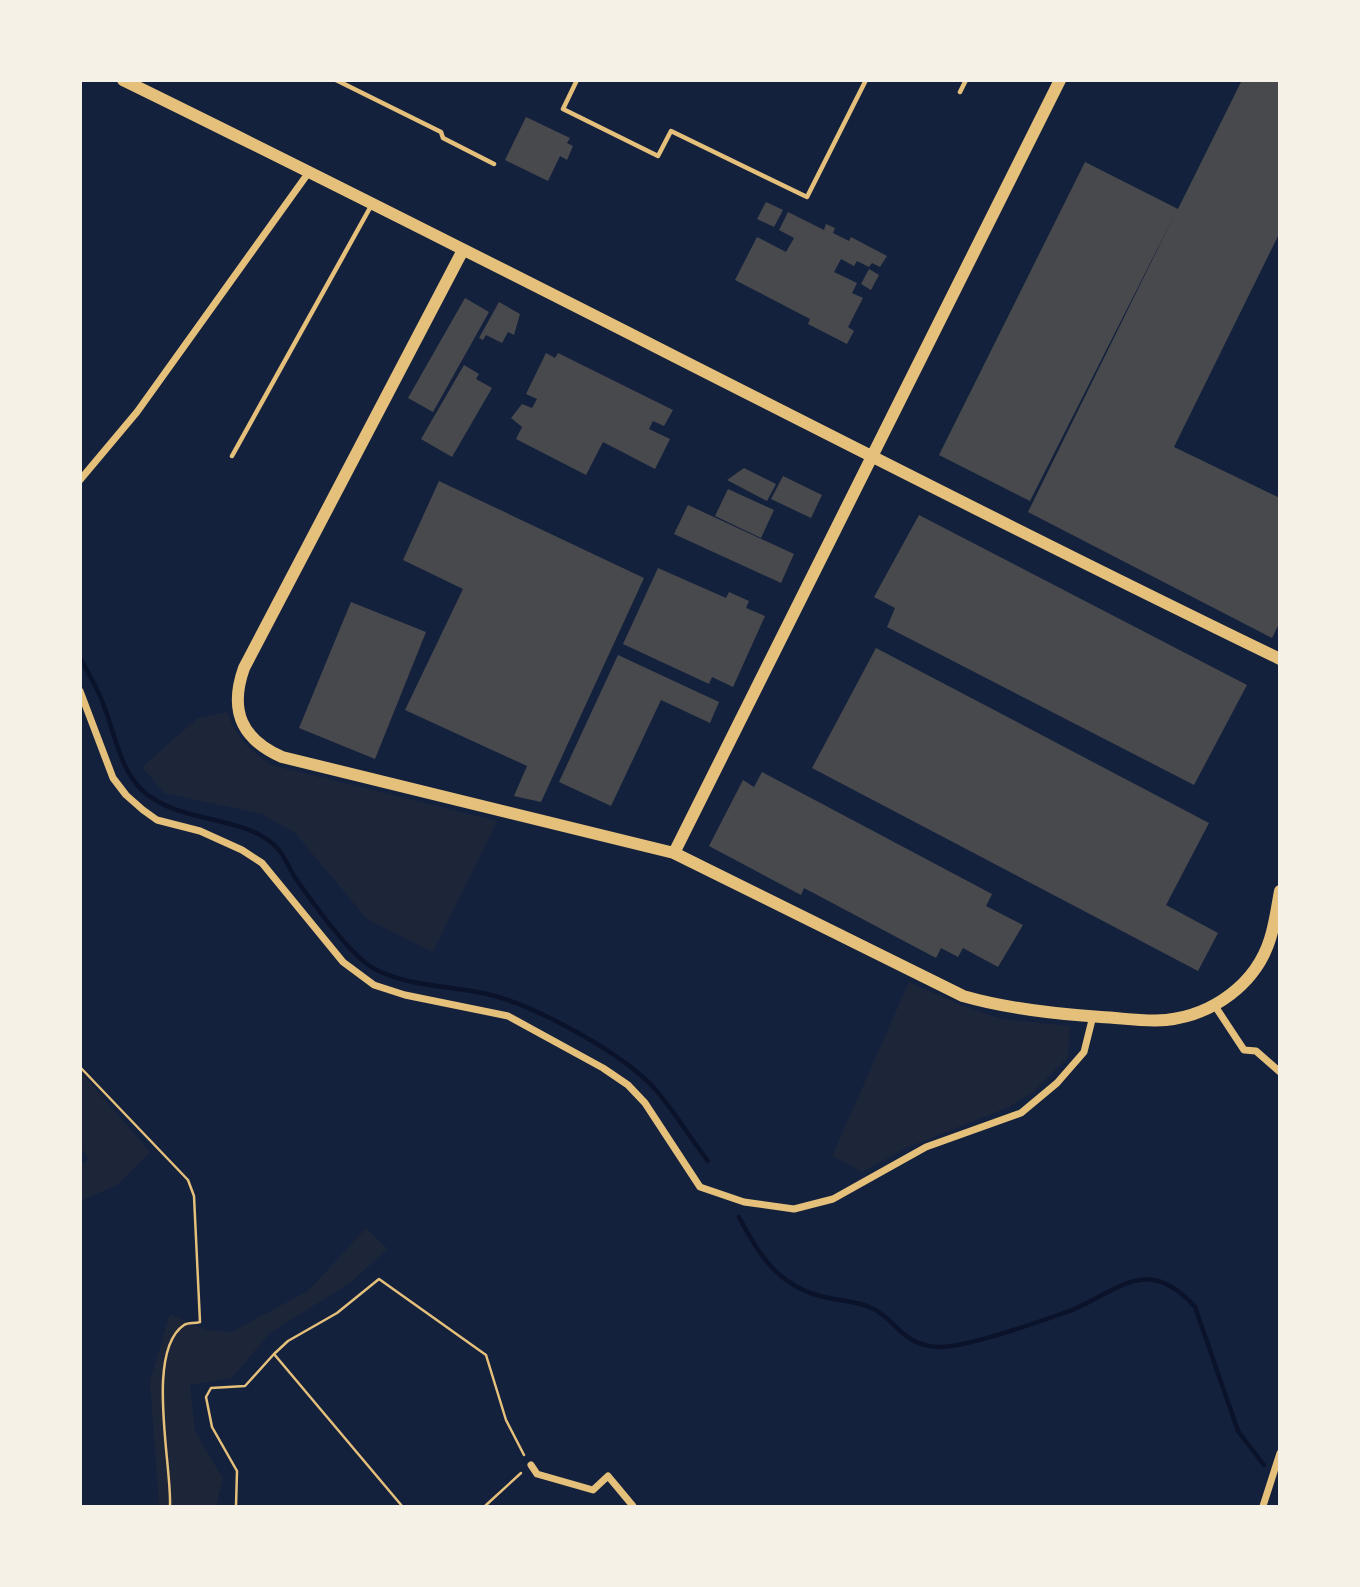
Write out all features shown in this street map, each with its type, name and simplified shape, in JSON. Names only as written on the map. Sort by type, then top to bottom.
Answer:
[{"type":"street","points":[[123,80],[1039,542],[1279,659]]},
{"type":"street","points":[[674,853],[1060,80]]},
{"type":"street","points":[[80,480],[137,412],[310,172]]},
{"type":"street","points":[[463,250],[244,668],[236,700],[253,739],[282,757],[674,853],[963,996],[1001,1007],[1164,1020],[1194,1015],[1215,1006],[1239,988],[1263,955],[1270,939],[1279,891]]},
{"type":"street","points":[[80,691],[113,778],[126,795],[143,810],[157,820],[200,831],[232,845],[262,863],[343,962],[374,985],[405,995],[508,1016],[603,1068],[628,1085],[645,1103],[700,1187],[744,1202],[794,1209],[833,1199],[926,1147],[1021,1113],[1057,1083],[1084,1052],[1093,1016]]},
{"type":"street","points":[[1215,1006],[1244,1050],[1256,1051],[1279,1072]]},
{"type":"street","points":[[1263,1507],[1279,1453]]},
{"type":"street","points":[[531,1465],[537,1474],[593,1490],[608,1476],[633,1507]]},
{"type":"lane","points":[[336,80],[441,132],[443,138],[494,164]]},
{"type":"lane","points":[[578,80],[563,109],[659,156],[671,131],[807,197],[866,80]]},
{"type":"lane","points":[[960,92],[965,80]]},
{"type":"lane","points":[[232,456],[373,204]]},
{"type":"path","points":[[80,1067],[181,1172],[194,1196],[200,1322],[188,1323],[179,1330],[164,1365],[162,1422],[172,1480],[170,1507]]},
{"type":"path","points":[[236,1507],[237,1471],[212,1427],[206,1397],[211,1388],[245,1387],[288,1341],[337,1313],[379,1279],[486,1356],[506,1420],[531,1465],[485,1507]]},
{"type":"path","points":[[274,1354],[402,1507]]},
{"type":"shaded area","points":[[227,712],[244,742],[271,765],[497,821],[433,952],[367,919],[295,833],[262,814],[164,793],[142,767],[198,718]]},
{"type":"shaded area","points":[[909,982],[961,1005],[1002,1019],[1070,1026],[1068,1057],[1033,1092],[1009,1107],[906,1148],[862,1172],[832,1156]]},
{"type":"shaded area","points":[[81,1072],[150,1152],[117,1185],[81,1201],[81,1165],[89,1159],[81,1148]]},
{"type":"shaded area","points":[[366,1228],[388,1249],[351,1282],[270,1333],[232,1378],[190,1385],[195,1431],[223,1479],[216,1506],[159,1506],[150,1381],[170,1314],[206,1330],[231,1332],[308,1291]]},
{"type":"building","points":[[1242,80],[1280,80],[1280,232],[1174,447],[1280,498],[1280,622],[1272,638],[1028,512],[1175,214],[1030,501],[939,455],[1085,162],[1178,209]]},
{"type":"building","points":[[526,117],[570,138],[567,143],[573,146],[567,160],[560,156],[548,181],[505,160]]},
{"type":"building","points":[[766,202],[783,210],[774,227],[757,219]]},
{"type":"building","points":[[788,212],[824,230],[826,224],[835,228],[833,233],[849,241],[851,237],[887,256],[880,267],[872,263],[869,267],[857,261],[854,266],[841,259],[834,272],[857,283],[852,293],[863,298],[848,327],[854,331],[847,344],[808,324],[810,319],[735,280],[757,237],[786,252],[794,238],[779,230]]},
{"type":"building","points":[[869,269],[879,275],[871,290],[861,284]]},
{"type":"building","points":[[465,298],[489,312],[433,412],[408,398]]},
{"type":"building","points":[[499,302],[520,314],[514,335],[508,332],[502,343],[486,335],[483,340],[479,338]]},
{"type":"building","points":[[546,353],[555,358],[558,353],[673,410],[664,426],[653,421],[649,429],[670,439],[655,469],[603,442],[586,475],[516,439],[522,427],[511,418],[522,404],[532,408],[537,399],[526,394]]},
{"type":"building","points":[[464,365],[479,374],[476,379],[492,388],[452,457],[421,439]]},
{"type":"building","points":[[744,468],[776,484],[767,501],[727,480]]},
{"type":"building","points":[[783,476],[822,495],[811,518],[771,499]]},
{"type":"building","points":[[439,481],[644,578],[541,802],[514,796],[527,766],[405,710],[463,589],[403,560]]},
{"type":"building","points":[[728,489],[774,510],[761,538],[715,516]]},
{"type":"building","points":[[688,505],[794,554],[781,583],[674,534]]},
{"type":"building","points":[[919,515],[1247,685],[1194,785],[887,627],[895,608],[874,597]]},
{"type":"building","points":[[658,568],[726,598],[729,592],[749,601],[746,608],[765,616],[733,687],[712,677],[709,684],[623,644]]},
{"type":"building","points":[[351,602],[426,632],[375,759],[299,728]]},
{"type":"building","points":[[876,648],[1209,823],[1166,905],[1218,933],[1198,971],[812,768]]},
{"type":"building","points":[[618,655],[719,702],[710,723],[661,700],[611,806],[559,782]]},
{"type":"building","points":[[762,772],[992,894],[986,906],[1023,925],[998,967],[963,948],[958,957],[941,948],[936,958],[804,888],[801,895],[709,846],[743,780],[754,787]]},
{"type":"waterway","points":[[80,658],[102,700],[123,762],[143,791],[158,802],[175,809],[231,824],[265,838],[280,852],[331,926],[353,951],[373,968],[401,979],[491,995],[510,1001],[554,1020],[623,1061],[655,1089],[708,1161]]},
{"type":"waterway","points":[[739,1217],[762,1255],[792,1284],[820,1296],[867,1306],[916,1342],[939,1347],[1005,1333],[1072,1310],[1134,1281],[1148,1279],[1162,1282],[1178,1291],[1195,1307],[1238,1431],[1264,1465]]}]
